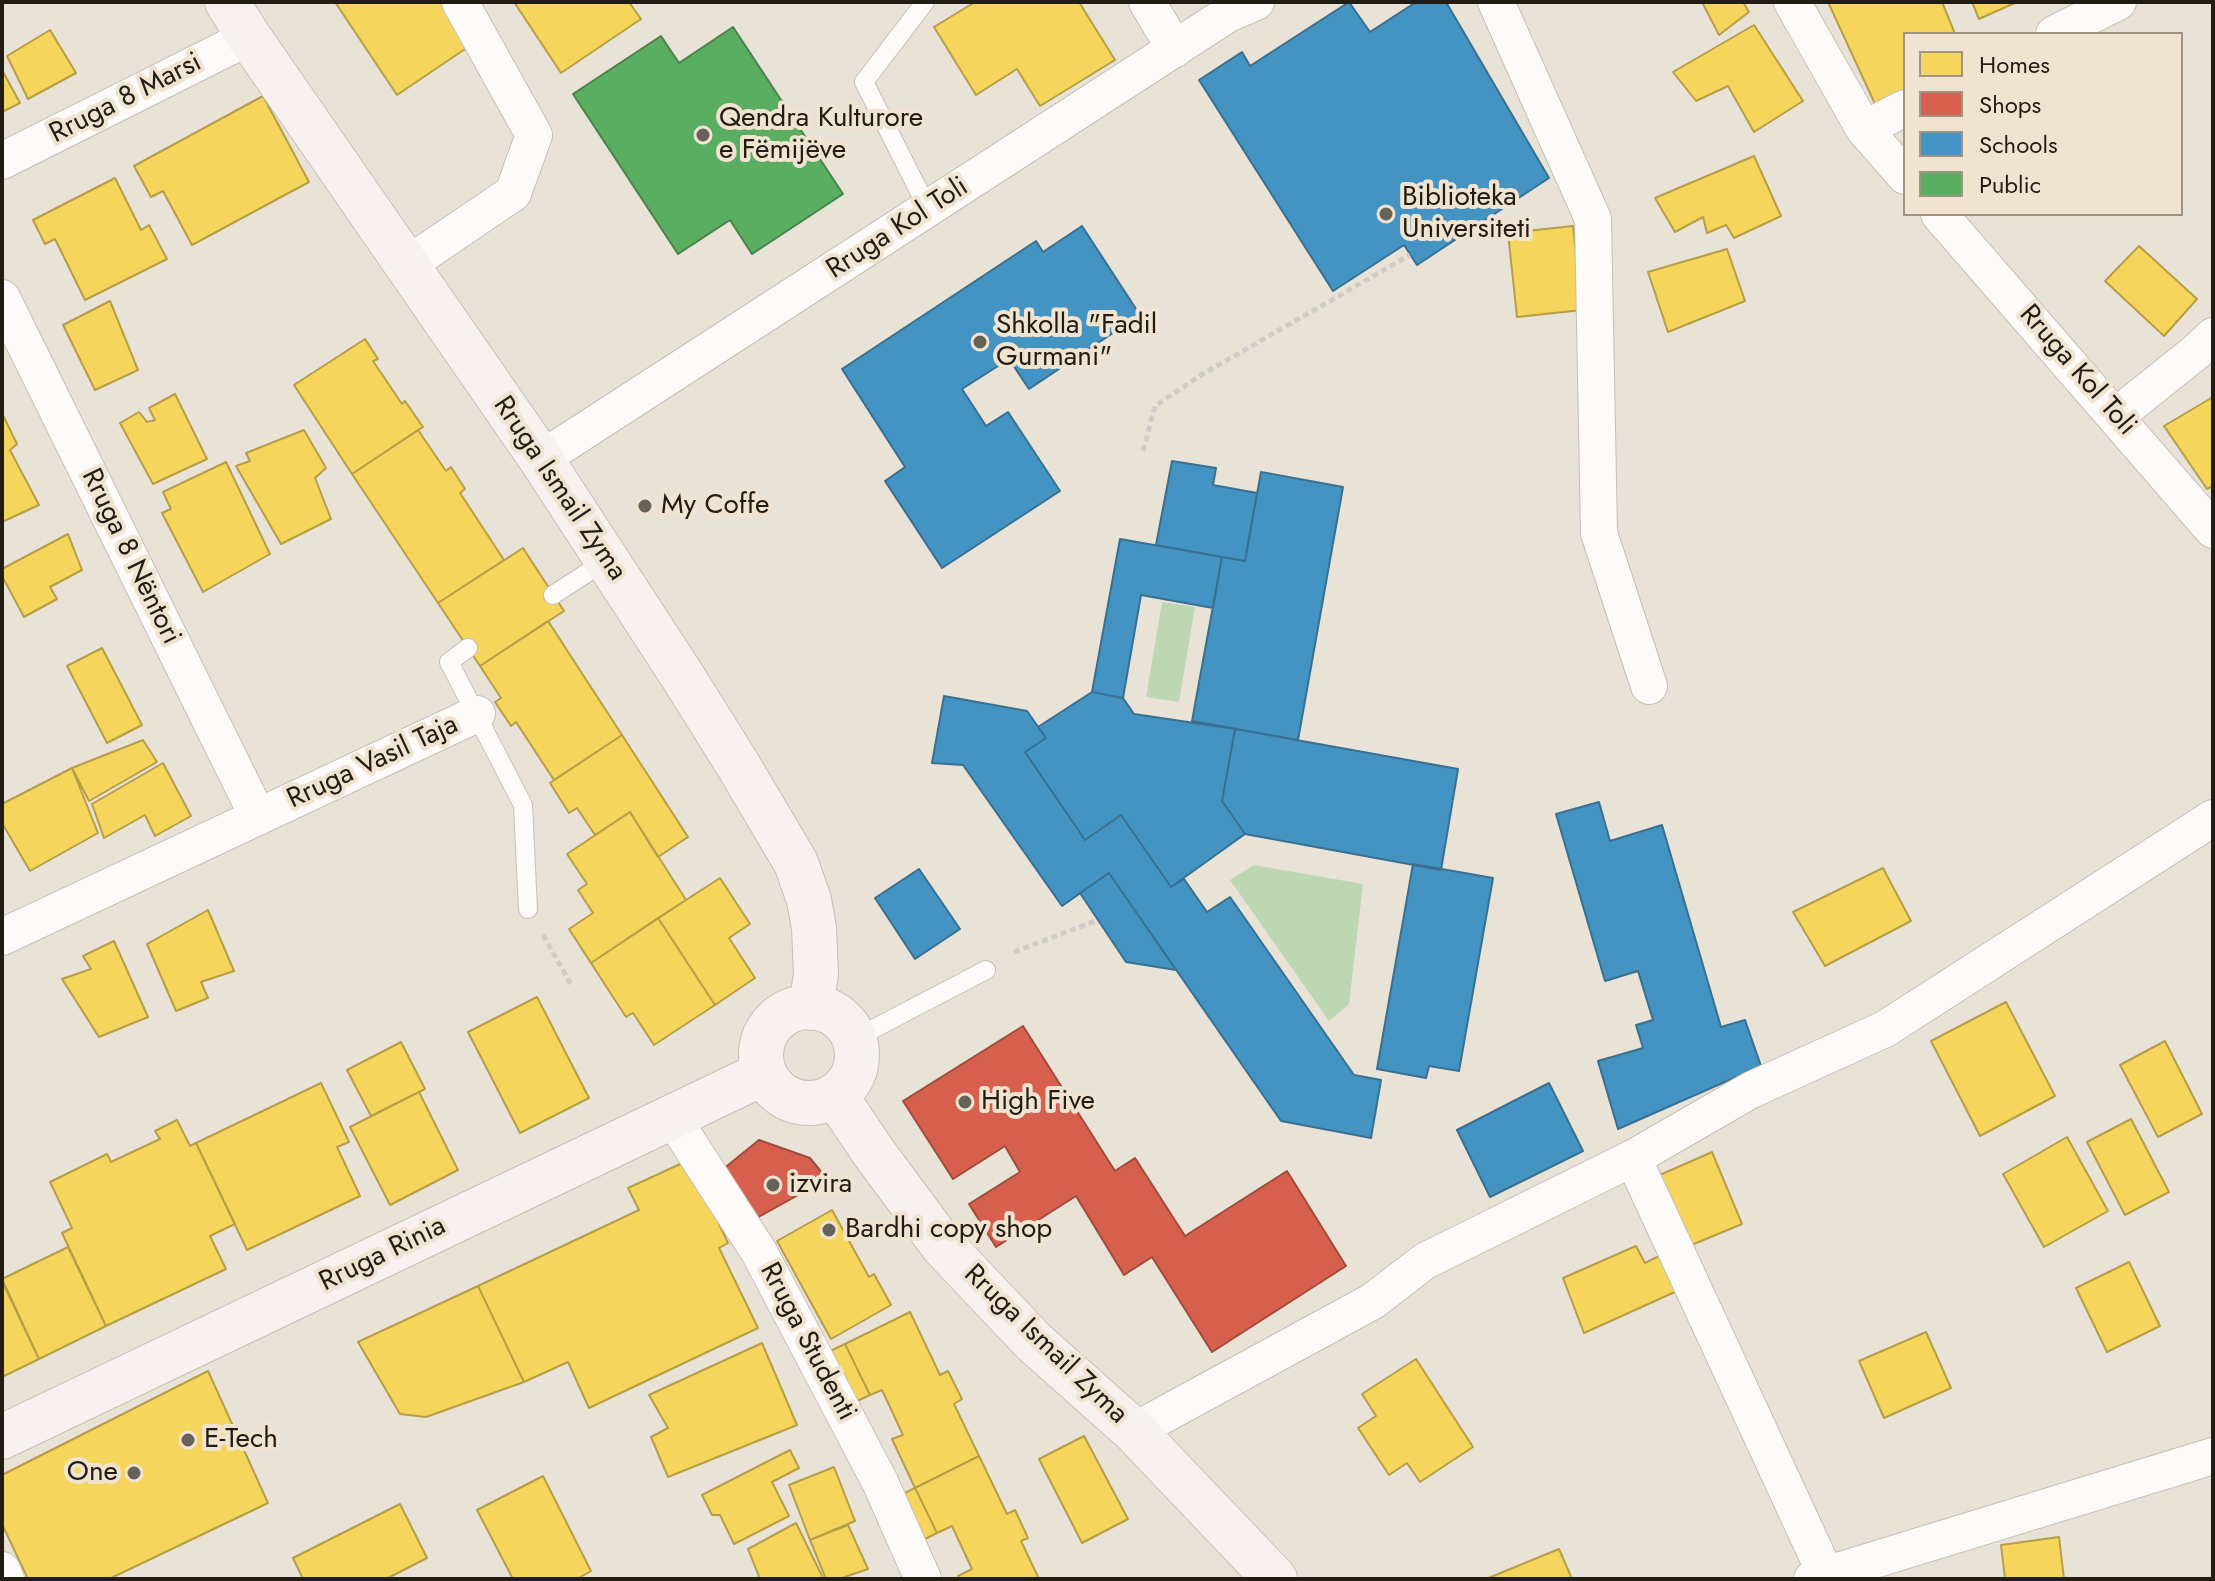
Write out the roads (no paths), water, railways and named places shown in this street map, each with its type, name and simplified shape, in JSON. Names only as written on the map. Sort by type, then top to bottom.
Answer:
[{"type":"main road","name":"Rruga Ismail Zyma","points":[[238,19],[541,459],[723,740],[796,863],[809,900],[814,928],[816,974],[811,1008]]},
{"type":"main road","points":[[811,1008],[828,1011],[844,1023],[854,1039],[855,1068],[846,1085],[823,1102],[794,1101],[777,1091],[764,1073],[761,1048],[769,1029],[790,1011],[811,1008]]},
{"type":"main road","name":"Rruga Rinia","points":[[2,1437],[764,1073]]},
{"type":"main road","name":"Rruga Ismail Zyma","points":[[835,1095],[943,1246],[1034,1342],[1134,1431],[1275,1579]]},
{"type":"street","points":[[407,265],[513,193],[534,135],[460,2]]},
{"type":"street","points":[[1147,2],[1175,49]]},
{"type":"street","name":"Rruga Kol Toli","points":[[541,459],[1228,14],[1256,2]]},
{"type":"street","points":[[1496,2],[1593,219],[1599,533],[1649,686]]},
{"type":"street","points":[[1792,2],[1864,129],[1903,174]]},
{"type":"street","points":[[2058,32],[2118,2]]},
{"type":"street","name":"Rruga 8 Marsi","points":[[2,161],[238,19]]},
{"type":"street","points":[[1864,129],[1903,109]]},
{"type":"street","name":"Rruga Kol Toli","points":[[1941,216],[2213,530]]},
{"type":"street","name":"Rruga 8 Nëntori","points":[[2,298],[258,817]]},
{"type":"street","points":[[2116,416],[2213,336]]},
{"type":"street","name":"Rruga Vasil Taja","points":[[2,937],[477,714]]},
{"type":"street","points":[[1134,1431],[1373,1301],[1425,1261],[1633,1158],[1751,1090],[1885,1029],[2213,818]]},
{"type":"street","name":"Rruga Studenti","points":[[672,1117],[759,1252],[880,1482],[923,1579]]},
{"type":"street","points":[[1633,1158],[1819,1577],[2213,1456]]},
{"type":"street","points":[[2,1570],[6,1579]]},
{"type":"lane","points":[[925,2],[864,82],[928,209]]},
{"type":"lane","points":[[553,595],[607,560]]},
{"type":"lane","points":[[468,648],[449,662],[477,714]]},
{"type":"lane","name":"Rruga Vasil Taja","points":[[477,714],[523,805],[528,909]]},
{"type":"lane","points":[[854,1039],[986,970]]},
{"type":"place","name":"Qendra Kulturore e Fëmijëve","points":[[703,135]]},
{"type":"place","name":"Biblioteka Universiteti","points":[[1386,214]]},
{"type":"place","name":"Shkolla \"Fadil Gurmani\"","points":[[980,342]]},
{"type":"place","name":"My Coffe","points":[[645,506]]},
{"type":"place","name":"High Five","points":[[965,1102]]},
{"type":"place","name":"izvira","points":[[773,1185]]},
{"type":"place","name":"Bardhi copy shop","points":[[829,1230]]},
{"type":"place","name":"E-Tech","points":[[188,1440]]},
{"type":"place","name":"One","points":[[134,1473]]}]
